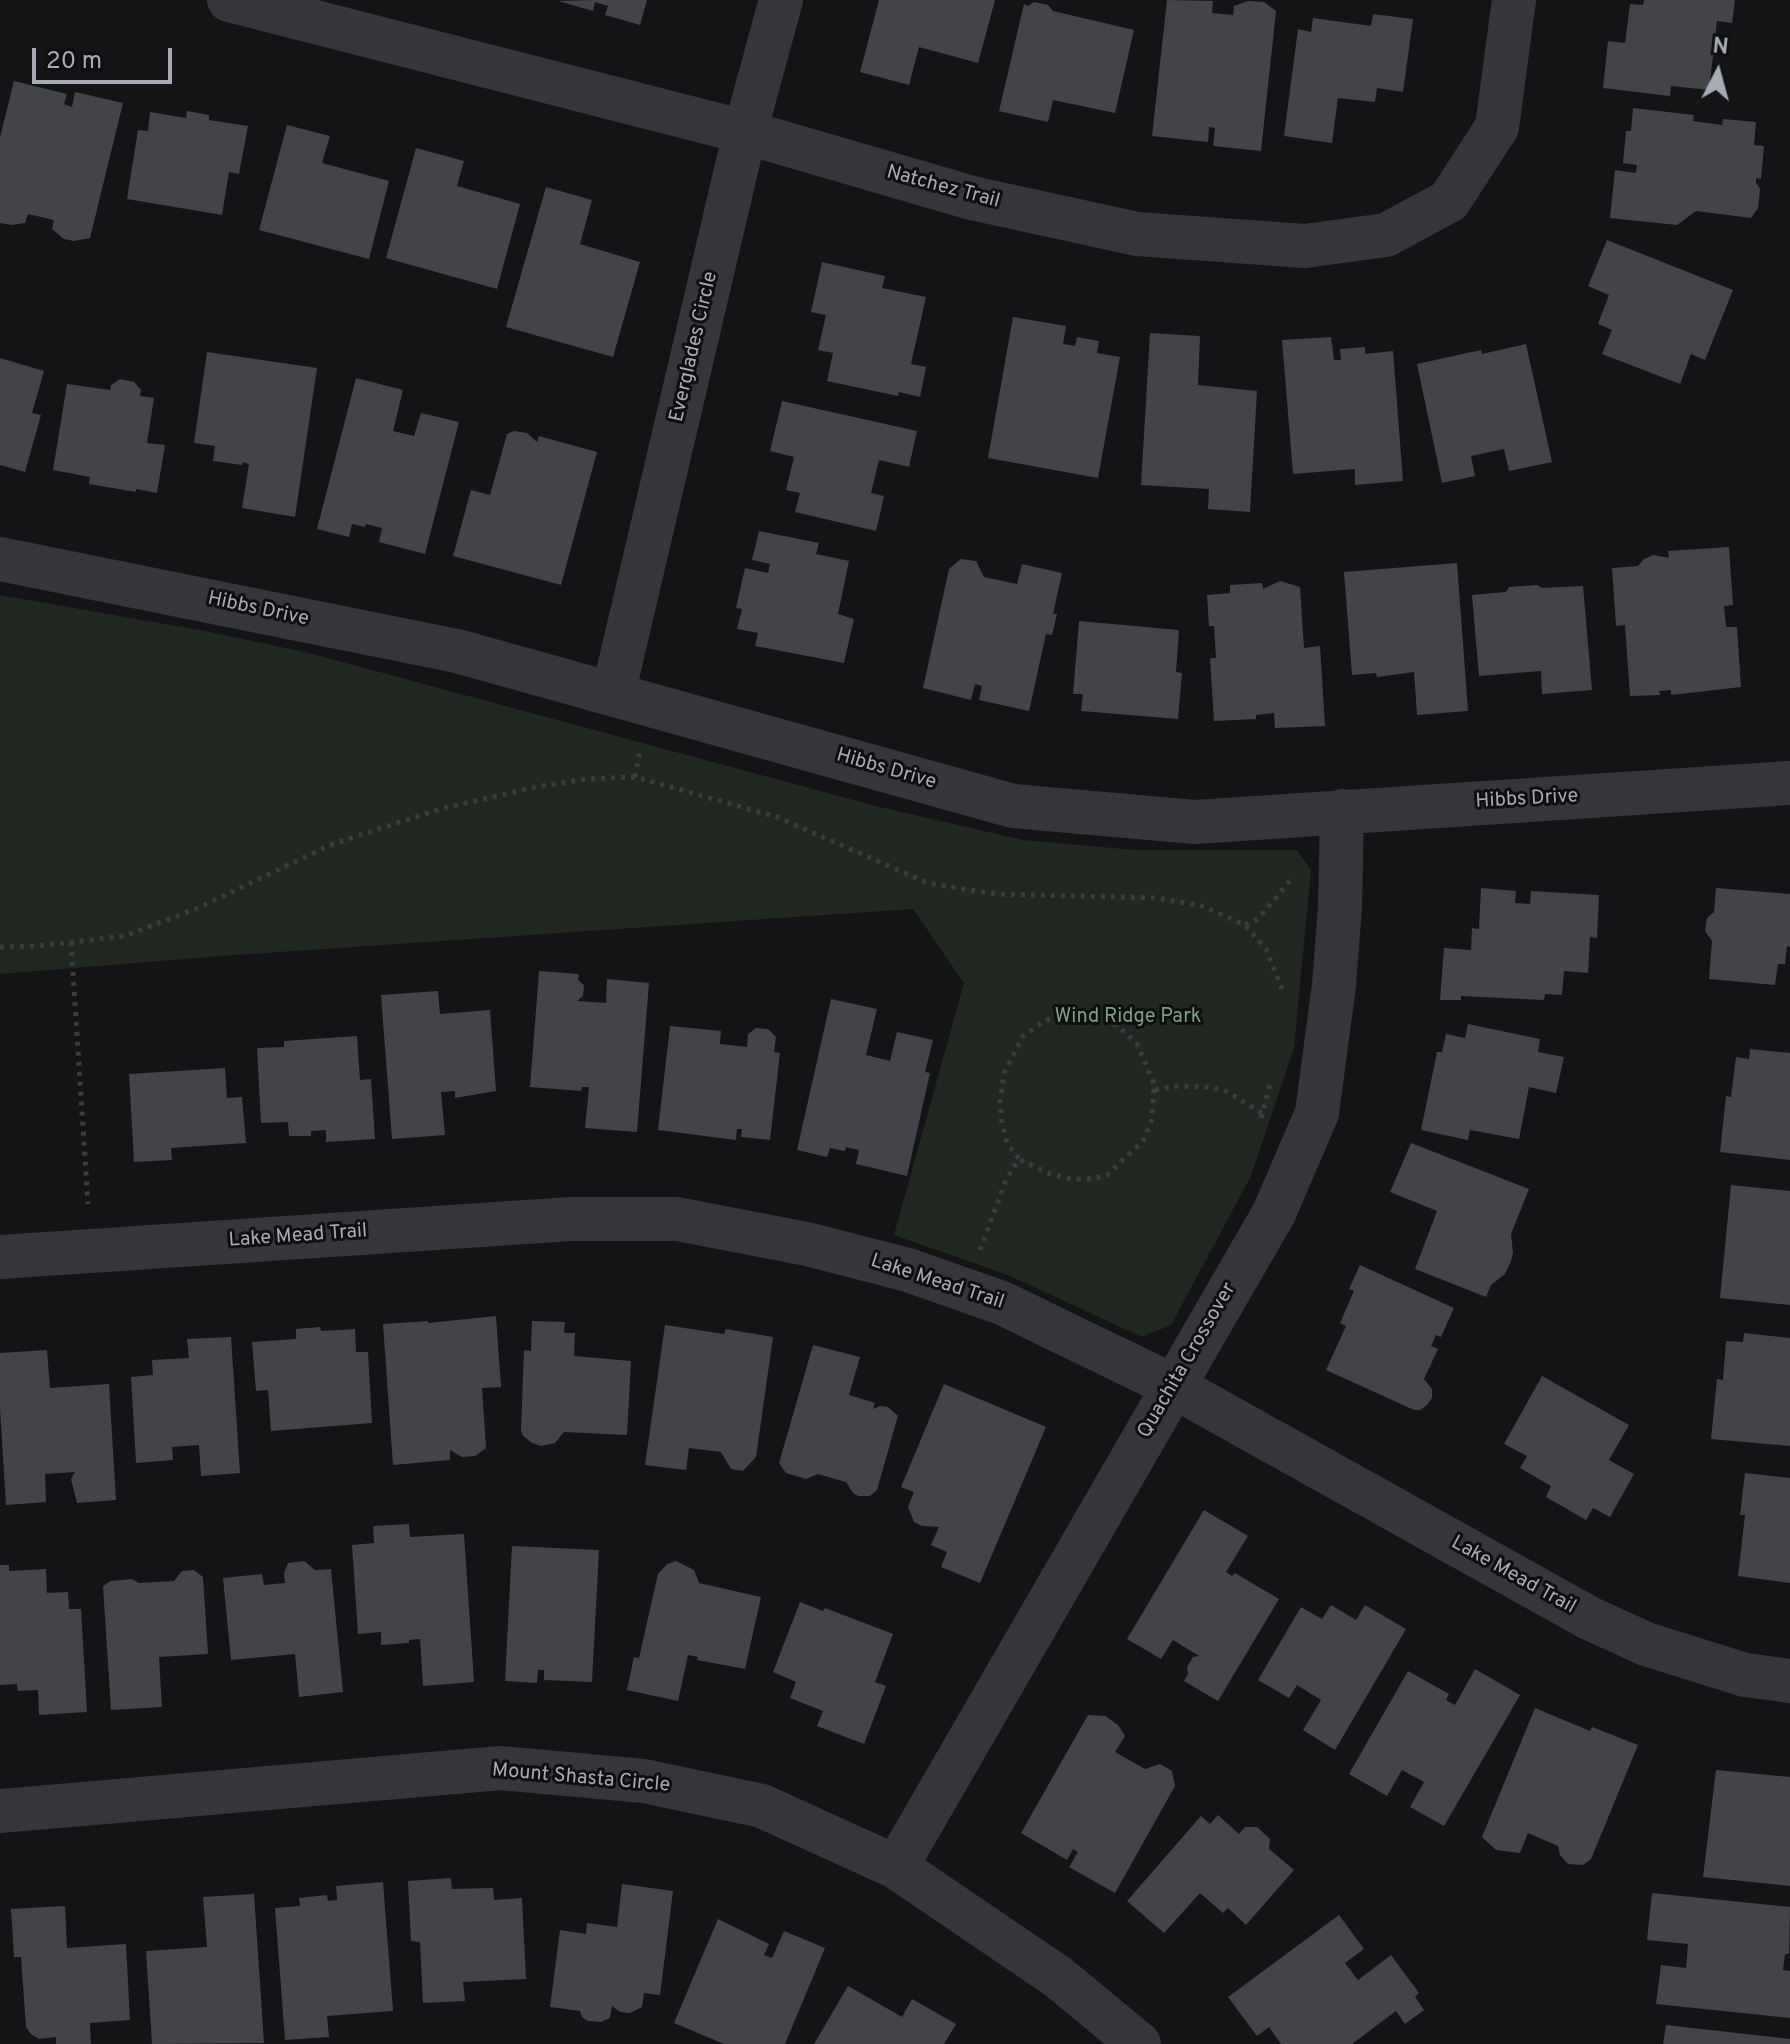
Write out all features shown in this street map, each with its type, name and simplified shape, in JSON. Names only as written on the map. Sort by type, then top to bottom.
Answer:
[{"type":"street","name":"Natchez Trail","points":[[229,0],[745,132],[972,198],[1137,234],[1305,246],[1386,235],[1449,201],[1497,127],[1514,0]]},
{"type":"street","name":"Everglades Circle","points":[[613,694],[745,132],[781,0]]},
{"type":"street","name":"Hibbs Drive","points":[[0,559],[457,651],[1013,806],[1195,822],[1790,783]]},
{"type":"street","name":"Quachita Crossover","points":[[896,1867],[1274,1213],[1317,1113],[1336,954],[1342,811]]},
{"type":"street","name":"Lake Mead Trail","points":[[0,1257],[571,1219],[677,1219],[807,1244],[908,1270],[1002,1303],[1173,1386],[1589,1618],[1646,1644],[1745,1675],[1790,1681]]},
{"type":"street","name":"Mount Shasta Circle","points":[[0,1811],[501,1768],[644,1781],[762,1806],[896,1867],[1058,1977],[1139,2044]]},
{"type":"path","points":[[635,777],[642,735]]},
{"type":"path","points":[[0,947],[125,936],[198,908],[330,845],[440,809],[536,787],[586,779],[635,777],[777,817],[928,883],[995,894],[1157,898],[1202,906],[1245,925],[1266,949],[1286,1001]]},
{"type":"path","points":[[1245,925],[1258,919],[1273,904],[1299,869]]},
{"type":"path","points":[[71,942],[88,1205],[73,1206]]},
{"type":"path","points":[[1065,1014],[1089,1015],[1110,1021],[1137,1044],[1148,1065],[1155,1090],[1152,1119],[1143,1141],[1107,1175],[1091,1179],[1050,1174],[1019,1159],[1007,1143],[1002,1123],[1001,1088],[1012,1054],[1023,1036],[1044,1021],[1065,1014]]},
{"type":"path","points":[[1259,1125],[1274,1073]]},
{"type":"path","points":[[1155,1090],[1173,1086],[1208,1087],[1233,1095],[1262,1113]]},
{"type":"path","points":[[991,1254],[977,1249],[1006,1180],[1019,1159]]},
{"type":"green space","name":"Wind Ridge Park","points":[[0,595],[205,631],[309,653],[876,806],[1023,840],[1135,850],[1297,850],[1311,870],[1294,1048],[1251,1176],[1171,1325],[1142,1337],[1008,1275],[894,1235],[964,983],[913,909],[0,974]]},
{"type":"building","points":[[647,0],[640,25],[605,15],[608,6],[595,2],[593,11],[558,1]]},
{"type":"building","points":[[879,0],[995,0],[978,63],[919,47],[909,85],[860,72]]},
{"type":"building","points":[[1167,0],[1213,1],[1212,13],[1233,15],[1234,6],[1248,1],[1264,2],[1276,11],[1261,151],[1213,146],[1215,128],[1209,127],[1208,142],[1152,136]]},
{"type":"building","points":[[1644,0],[1735,0],[1732,23],[1717,21],[1709,90],[1671,86],[1670,96],[1603,88],[1608,41],[1625,43],[1630,4],[1643,5]]},
{"type":"building","points":[[1034,2],[1048,5],[1053,11],[1134,30],[1115,113],[1053,100],[1048,122],[999,111],[1024,4],[1028,6]]},
{"type":"building","points":[[1373,14],[1413,19],[1403,92],[1377,88],[1375,102],[1338,98],[1332,143],[1284,136],[1298,29],[1311,32],[1313,18],[1371,26]]},
{"type":"building","points":[[14,81],[67,94],[64,104],[72,107],[75,92],[123,103],[90,238],[64,239],[52,229],[54,220],[28,214],[25,223],[0,223],[0,137]]},
{"type":"building","points":[[1633,108],[1694,115],[1693,121],[1722,125],[1723,119],[1756,122],[1754,145],[1764,146],[1761,179],[1756,178],[1760,189],[1758,208],[1751,218],[1696,211],[1677,225],[1610,218],[1615,170],[1636,173],[1637,165],[1623,163],[1626,131],[1631,131]]},
{"type":"building","points":[[187,111],[209,115],[209,120],[248,126],[239,174],[229,172],[222,215],[127,199],[138,130],[148,131],[150,112],[186,118]]},
{"type":"building","points":[[287,125],[330,136],[322,163],[389,181],[369,259],[259,230]]},
{"type":"building","points":[[416,148],[464,161],[457,186],[520,204],[497,289],[386,258]]},
{"type":"building","points":[[546,187],[592,200],[580,244],[640,262],[613,357],[506,327]]},
{"type":"building","points":[[1607,240],[1733,290],[1705,360],[1691,354],[1680,384],[1602,354],[1612,330],[1598,324],[1609,295],[1588,286]]},
{"type":"building","points":[[822,262],[885,276],[882,288],[926,297],[911,364],[926,367],[920,397],[899,392],[898,396],[827,381],[833,353],[818,350],[826,315],[811,312]]},
{"type":"building","points":[[1013,317],[1066,326],[1063,344],[1075,346],[1077,337],[1099,341],[1097,353],[1120,357],[1098,478],[988,458]]},
{"type":"building","points":[[1150,333],[1200,336],[1198,385],[1257,391],[1250,512],[1208,509],[1209,489],[1141,485]]},
{"type":"building","points":[[1331,337],[1334,360],[1341,360],[1340,349],[1365,347],[1365,354],[1393,351],[1403,481],[1355,485],[1355,469],[1293,474],[1282,340]]},
{"type":"building","points":[[1526,344],[1552,462],[1509,471],[1504,449],[1471,456],[1475,476],[1442,483],[1417,364]]},
{"type":"building","points":[[207,352],[317,368],[295,517],[242,508],[249,464],[213,461],[215,446],[194,443]]},
{"type":"building","points":[[0,358],[44,371],[32,413],[41,415],[25,472],[0,465]]},
{"type":"building","points":[[356,378],[403,390],[393,431],[414,436],[421,413],[459,422],[425,554],[379,542],[382,528],[366,524],[365,527],[352,524],[349,537],[317,529]]},
{"type":"building","points":[[120,379],[134,382],[141,390],[140,396],[154,398],[147,443],[165,445],[157,493],[89,484],[90,477],[53,470],[67,384],[110,390],[111,385]]},
{"type":"building","points":[[782,401],[917,431],[909,467],[879,460],[871,493],[884,496],[876,531],[795,512],[800,493],[786,490],[794,457],[770,451]]},
{"type":"building","points":[[514,431],[527,433],[537,442],[539,436],[597,452],[561,585],[453,556],[471,490],[490,495],[507,434]]},
{"type":"building","points":[[759,531],[819,543],[816,554],[849,561],[838,614],[854,619],[844,663],[755,646],[758,633],[737,629],[742,609],[736,608],[745,568],[768,573],[770,564],[752,560]]},
{"type":"building","points":[[1729,547],[1733,605],[1724,606],[1726,627],[1737,627],[1741,687],[1671,695],[1671,690],[1659,691],[1660,695],[1630,696],[1625,625],[1616,626],[1612,568],[1638,566],[1653,555],[1669,558],[1668,551]]},
{"type":"building","points":[[961,559],[976,561],[984,577],[1017,584],[1022,564],[1062,573],[1052,635],[1046,634],[1029,711],[979,700],[982,686],[975,684],[971,700],[923,688],[949,569]]},
{"type":"building","points":[[1457,563],[1468,711],[1417,715],[1414,672],[1377,677],[1376,673],[1352,675],[1344,572]]},
{"type":"building","points":[[1280,581],[1300,587],[1304,648],[1320,646],[1325,726],[1275,728],[1274,713],[1256,715],[1256,719],[1214,721],[1210,658],[1216,658],[1214,626],[1209,626],[1207,595],[1230,593],[1230,585],[1262,583],[1263,589]]},
{"type":"building","points":[[1537,585],[1542,588],[1583,586],[1592,690],[1542,694],[1541,671],[1479,676],[1472,595]]},
{"type":"building","points":[[1079,621],[1179,630],[1176,672],[1182,673],[1178,719],[1081,711],[1083,694],[1073,694]]},
{"type":"building","points":[[1481,888],[1516,891],[1515,903],[1530,904],[1531,891],[1599,895],[1597,938],[1590,937],[1588,973],[1564,971],[1562,995],[1545,994],[1544,1000],[1461,996],[1461,1000],[1440,1000],[1444,948],[1471,950],[1472,928],[1479,929]]},
{"type":"building","points":[[1716,888],[1790,894],[1790,947],[1787,946],[1785,964],[1778,964],[1775,985],[1709,979],[1712,941],[1705,931],[1707,918],[1714,912]]},
{"type":"building","points":[[539,971],[579,974],[578,980],[584,985],[583,996],[577,1001],[606,1003],[607,979],[649,983],[637,1132],[585,1128],[589,1087],[582,1087],[581,1091],[530,1087]]},
{"type":"building","points":[[438,991],[440,1014],[490,1010],[496,1091],[455,1098],[455,1091],[441,1092],[445,1135],[392,1139],[381,995]]},
{"type":"building","points":[[831,999],[877,1009],[866,1055],[890,1061],[897,1032],[933,1040],[925,1072],[930,1073],[907,1176],[856,1164],[859,1150],[830,1148],[827,1157],[797,1150]]},
{"type":"building","points":[[1468,1024],[1540,1039],[1538,1052],[1564,1057],[1556,1093],[1529,1087],[1519,1139],[1470,1130],[1468,1140],[1421,1130],[1437,1052],[1442,1052],[1446,1034],[1465,1038]]},
{"type":"building","points":[[670,1026],[721,1031],[720,1044],[747,1047],[748,1034],[756,1028],[768,1029],[776,1037],[774,1052],[780,1053],[770,1140],[741,1137],[742,1129],[737,1129],[736,1140],[658,1130]]},
{"type":"building","points":[[357,1036],[360,1080],[371,1079],[375,1139],[326,1142],[326,1130],[311,1131],[311,1136],[289,1136],[288,1122],[261,1123],[257,1048],[284,1047],[284,1041]]},
{"type":"building","points":[[1750,1049],[1790,1053],[1790,1160],[1720,1152],[1726,1096],[1731,1097],[1736,1057],[1749,1059]]},
{"type":"building","points":[[225,1068],[227,1098],[242,1097],[246,1143],[171,1148],[172,1160],[134,1162],[129,1074]]},
{"type":"building","points":[[1411,1143],[1529,1189],[1511,1234],[1511,1261],[1505,1274],[1491,1285],[1486,1297],[1415,1269],[1437,1211],[1390,1192]]},
{"type":"building","points":[[1731,1185],[1790,1191],[1790,1305],[1720,1298]]},
{"type":"building","points":[[1360,1265],[1454,1308],[1441,1337],[1436,1335],[1431,1346],[1438,1349],[1424,1379],[1432,1389],[1432,1398],[1420,1410],[1326,1370],[1346,1326],[1340,1323],[1354,1291],[1349,1289]]},
{"type":"building","points":[[496,1316],[501,1387],[482,1388],[486,1448],[475,1456],[462,1457],[450,1450],[450,1460],[393,1465],[383,1324]]},
{"type":"building","points":[[532,1321],[565,1322],[564,1333],[575,1333],[574,1356],[631,1361],[627,1435],[564,1432],[555,1443],[541,1446],[523,1436],[524,1350],[531,1351]]},
{"type":"building","points":[[665,1325],[724,1334],[726,1329],[773,1337],[756,1457],[743,1471],[731,1469],[721,1452],[689,1448],[686,1470],[645,1465]]},
{"type":"building","points":[[320,1327],[321,1331],[355,1329],[356,1352],[368,1352],[372,1423],[271,1431],[268,1390],[256,1391],[252,1342],[296,1339],[296,1329]]},
{"type":"building","points":[[1744,1333],[1790,1338],[1790,1446],[1711,1439],[1717,1379],[1723,1380],[1726,1341],[1743,1342]]},
{"type":"building","points":[[231,1337],[240,1473],[201,1476],[199,1445],[172,1447],[173,1460],[136,1463],[131,1377],[153,1375],[152,1360],[189,1358],[187,1339]]},
{"type":"building","points":[[813,1345],[860,1357],[849,1395],[875,1403],[873,1409],[888,1407],[898,1416],[877,1490],[870,1496],[858,1496],[846,1482],[818,1474],[806,1479],[786,1473],[779,1463]]},
{"type":"building","points":[[47,1350],[50,1388],[109,1384],[116,1500],[77,1503],[71,1479],[75,1472],[45,1474],[46,1502],[6,1505],[0,1353]]},
{"type":"building","points":[[1542,1376],[1629,1425],[1609,1460],[1634,1474],[1610,1517],[1593,1508],[1586,1520],[1546,1497],[1551,1486],[1520,1468],[1527,1456],[1504,1444]]},
{"type":"building","points":[[944,1384],[1046,1427],[980,1583],[941,1567],[947,1552],[931,1545],[939,1527],[914,1522],[908,1507],[914,1492],[901,1487]]},
{"type":"building","points":[[1745,1473],[1790,1478],[1790,1583],[1738,1576],[1745,1515],[1740,1515]]},
{"type":"building","points":[[1204,1510],[1248,1536],[1226,1572],[1232,1576],[1235,1573],[1279,1599],[1218,1701],[1184,1681],[1193,1657],[1199,1656],[1173,1640],[1161,1659],[1127,1639]]},
{"type":"building","points":[[409,1524],[410,1537],[464,1534],[474,1682],[423,1686],[420,1639],[381,1645],[381,1632],[358,1634],[352,1545],[374,1543],[373,1526]]},
{"type":"building","points":[[512,1546],[599,1550],[592,1682],[544,1680],[544,1670],[538,1670],[537,1683],[505,1681]]},
{"type":"building","points":[[304,1561],[315,1570],[331,1569],[343,1692],[299,1697],[295,1654],[231,1660],[223,1578],[262,1574],[264,1585],[285,1583],[284,1573],[288,1563]]},
{"type":"building","points":[[676,1561],[694,1570],[699,1583],[761,1597],[745,1669],[697,1660],[698,1657],[688,1655],[678,1701],[627,1690],[634,1657],[639,1658],[658,1574],[667,1564]]},
{"type":"building","points":[[0,1565],[9,1565],[9,1571],[46,1569],[47,1593],[68,1592],[69,1609],[81,1609],[87,1712],[39,1715],[38,1690],[18,1691],[17,1684],[0,1685]]},
{"type":"building","points":[[194,1570],[203,1577],[208,1654],[159,1657],[162,1707],[111,1710],[103,1586],[111,1581],[132,1579],[139,1583],[174,1581],[182,1571]]},
{"type":"building","points":[[800,1602],[823,1611],[825,1608],[893,1634],[875,1682],[886,1686],[864,1744],[817,1726],[823,1711],[790,1698],[796,1682],[773,1672]]},
{"type":"building","points":[[1331,1605],[1356,1620],[1365,1605],[1406,1629],[1335,1750],[1303,1730],[1321,1700],[1297,1685],[1289,1698],[1258,1680],[1301,1607],[1322,1619]]},
{"type":"building","points":[[1475,1669],[1520,1695],[1444,1826],[1410,1807],[1424,1782],[1402,1770],[1387,1796],[1349,1774],[1408,1671],[1449,1694],[1446,1700],[1455,1705]]},
{"type":"building","points":[[1535,1708],[1590,1731],[1592,1727],[1638,1745],[1591,1859],[1583,1865],[1568,1864],[1560,1855],[1558,1846],[1528,1833],[1520,1853],[1496,1850],[1482,1837]]},
{"type":"building","points":[[1088,1715],[1105,1716],[1118,1725],[1125,1736],[1115,1752],[1145,1769],[1160,1764],[1172,1771],[1175,1786],[1115,1893],[1069,1867],[1078,1852],[1073,1849],[1067,1860],[1021,1833]]},
{"type":"building","points":[[1716,1770],[1790,1777],[1790,1886],[1703,1877]]},
{"type":"building","points":[[1218,1815],[1239,1834],[1245,1827],[1257,1827],[1270,1839],[1269,1849],[1294,1870],[1246,1925],[1228,1908],[1223,1913],[1200,1893],[1164,1933],[1127,1901],[1201,1816],[1210,1824]]},
{"type":"building","points":[[451,1878],[452,1889],[493,1888],[494,1900],[522,1898],[526,1979],[463,1982],[465,2001],[423,2003],[420,1942],[411,1941],[408,1881]]},
{"type":"building","points":[[383,1882],[393,2011],[327,2016],[329,2037],[285,2040],[275,1908],[300,1906],[299,1898],[327,1895],[328,1901],[337,1900],[336,1886]]},
{"type":"building","points":[[622,1884],[673,1891],[660,1995],[644,1993],[642,2007],[630,2013],[620,2012],[612,2006],[610,2018],[601,2022],[588,2021],[580,2011],[550,2007],[560,1930],[586,1934],[587,1923],[617,1927]]},
{"type":"building","points":[[1652,1893],[1790,1907],[1789,1954],[1785,1954],[1783,1970],[1790,1971],[1790,2018],[1656,2004],[1661,1965],[1686,1968],[1688,1944],[1647,1940]]},
{"type":"building","points":[[254,1894],[264,2043],[152,2044],[146,1951],[207,1947],[203,1897]]},
{"type":"building","points":[[65,1906],[67,1948],[126,1944],[130,2020],[90,2023],[91,2044],[56,2044],[56,2037],[39,2039],[26,2027],[21,1957],[14,1957],[11,1909]]},
{"type":"building","points":[[1339,1915],[1364,1949],[1345,1963],[1358,1980],[1391,1955],[1419,1993],[1415,1997],[1424,2010],[1405,2024],[1396,2011],[1352,2044],[1281,2044],[1269,2027],[1257,2036],[1228,1997]]},
{"type":"building","points":[[718,1919],[769,1944],[764,1955],[772,1958],[784,1931],[825,1948],[785,2044],[724,2044],[674,2023]]},
{"type":"building","points":[[848,1986],[902,2017],[912,1999],[956,2024],[944,2044],[814,2044]]},
{"type":"building","points":[[1666,2025],[1790,2039],[1790,2044],[1663,2044]]}]
